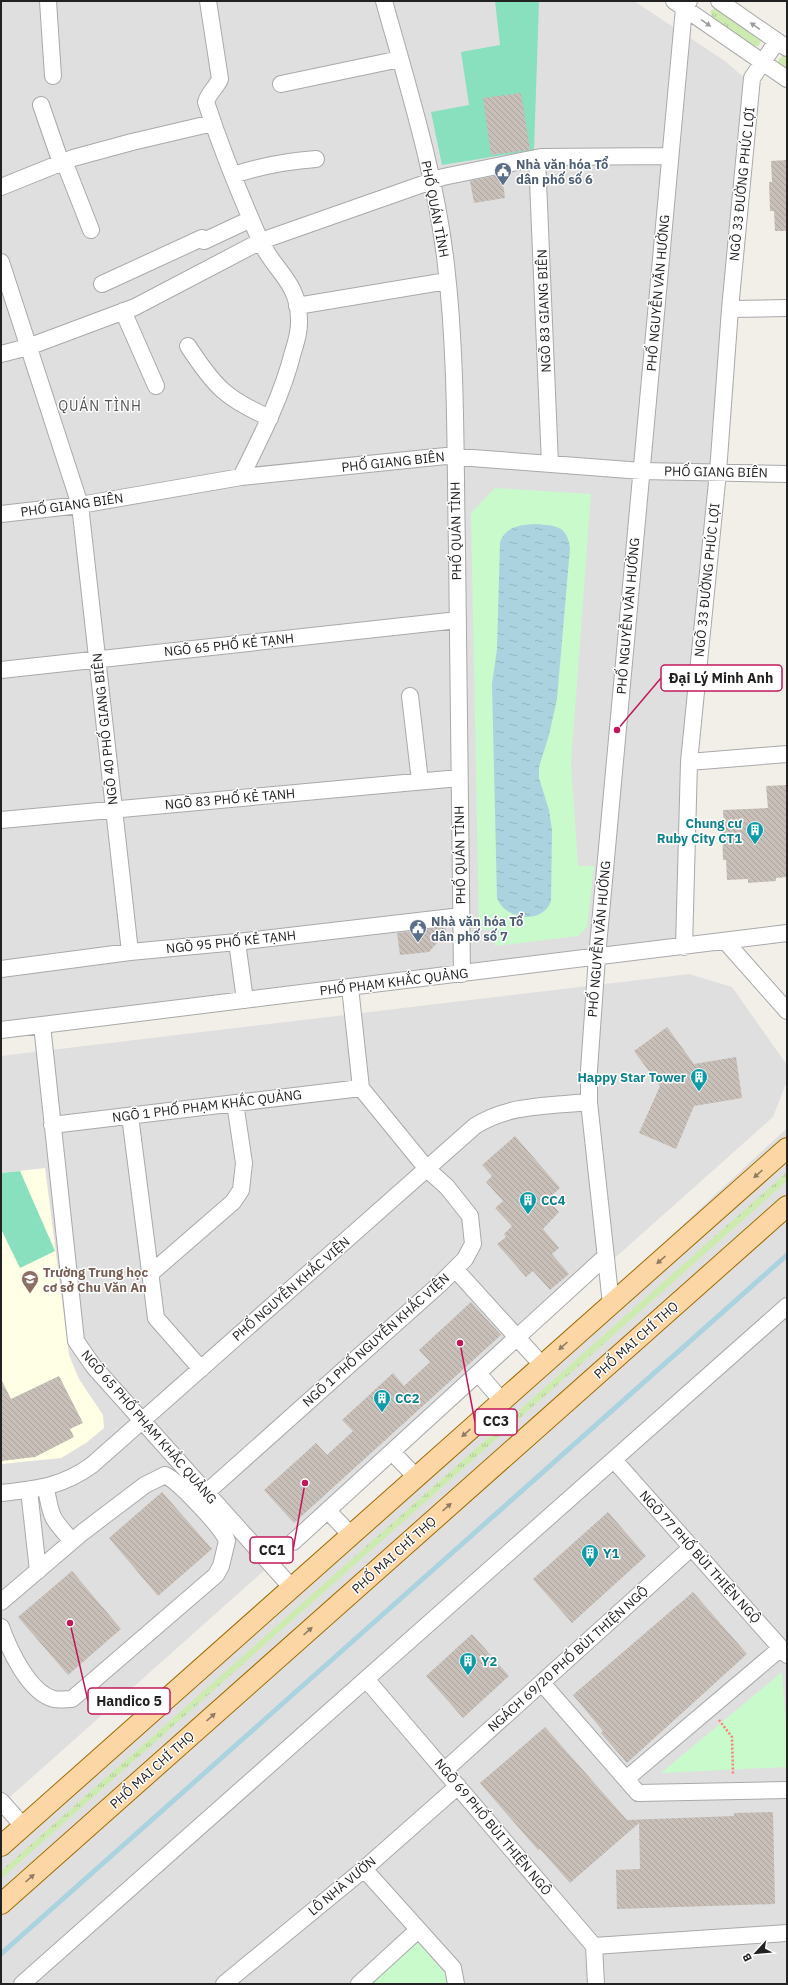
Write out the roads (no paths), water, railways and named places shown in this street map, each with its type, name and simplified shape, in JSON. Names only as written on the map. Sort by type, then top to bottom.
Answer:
[{"type":"main road","points":[[1,1846],[787,1148]]},
{"type":"main road","name":"PHỐ MAI CHÍ THỌ","points":[[1,1904],[787,1206]]},
{"type":"street","points":[[48,1],[53,76]]},
{"type":"street","points":[[208,1],[220,68],[220,79],[216,87],[209,94],[206,102],[233,176],[261,241],[292,287],[297,306],[299,323],[298,334],[286,376],[270,418],[241,477]]},
{"type":"street","name":"PHỐ QUÁN TÌNH","points":[[384,1],[431,181],[447,280],[452,323],[458,620],[462,974]]},
{"type":"street","points":[[719,1],[782,45]]},
{"type":"street","points":[[682,3],[787,80]]},
{"type":"street","name":"PHỐ NGUYỄN VĂN HƯỞNG","points":[[611,1304],[589,1102],[588,1070],[670,156],[682,3]]},
{"type":"street","name":"NGÕ 33 ĐƯỜNG PHÚC LỢI","points":[[684,947],[689,762],[718,472],[730,309],[752,78],[762,62],[782,45]]},
{"type":"street","points":[[281,84],[400,59]]},
{"type":"street","points":[[40,105],[91,230]]},
{"type":"street","points":[[1,187],[63,162],[132,142],[213,123]]},
{"type":"street","points":[[1,354],[28,347],[124,311],[261,241],[431,181],[502,164],[537,158],[560,156],[670,156]]},
{"type":"street","name":"NGÕ 83 GIANG BIÊN","points":[[537,158],[550,464]]},
{"type":"street","points":[[233,176],[262,166],[282,162],[316,159]]},
{"type":"street","points":[[102,284],[202,238],[204,241],[251,219]]},
{"type":"street","name":"NGÕ 40 PHỐ GIANG BIÊN","points":[[1,262],[80,505],[130,952]]},
{"type":"street","points":[[297,306],[447,280]]},
{"type":"street","points":[[730,309],[787,308]]},
{"type":"street","points":[[124,311],[156,386]]},
{"type":"street","points":[[188,346],[216,385],[226,395],[270,418]]},
{"type":"street","name":"PHỐ GIANG BIÊN","points":[[1,514],[80,505],[241,477],[455,456],[642,471],[787,474]]},
{"type":"street","name":"NGÕ 65 PHỐ KẺ TẠNH","points":[[1,670],[458,620]]},
{"type":"street","points":[[410,696],[420,781]]},
{"type":"street","points":[[689,762],[787,754]]},
{"type":"street","name":"NGÕ 83 PHỐ KẺ TẠNH","points":[[1,820],[459,778]]},
{"type":"street","name":"NGÕ 95 PHỐ KẺ TẠNH","points":[[1,969],[130,952],[237,942],[461,916]]},
{"type":"street","name":"PHỐ PHẠM KHẮC QUẢNG","points":[[1,1030],[726,942],[787,933]]},
{"type":"street","points":[[237,942],[245,1000]]},
{"type":"street","points":[[726,942],[787,1011]]},
{"type":"street","points":[[350,987],[361,1088],[427,1169]]},
{"type":"street","name":"NGÕ 65 PHỐ PHẠM KHẮC QUẢNG","points":[[42,1025],[76,1340],[94,1367],[292,1588]]},
{"type":"street","name":"NGÕ 1 PHỐ PHẠM KHẮC QUẢNG","points":[[52,1125],[361,1088]]},
{"type":"street","name":"PHỐ NGUYỄN KHẮC VIỆN","points":[[1,1493],[46,1488],[72,1478],[85,1470],[475,1126],[491,1117],[509,1110],[589,1102]]},
{"type":"street","points":[[150,1274],[234,1202],[241,1190],[244,1163],[235,1103]]},
{"type":"street","points":[[130,1116],[156,1318],[201,1368]]},
{"type":"street","name":"NGÕ 1 PHỐ NGUYỄN KHẮC VIỆN","points":[[206,1493],[465,1259],[473,1244],[470,1216],[447,1187],[427,1169]]},
{"type":"street","points":[[293,1542],[605,1257]]},
{"type":"street","points":[[455,1269],[542,1365]]},
{"type":"street","points":[[22,1984],[787,1306]]},
{"type":"street","points":[[478,1374],[502,1401]]},
{"type":"street","points":[[392,1452],[416,1477]]},
{"type":"street","name":"NGÕ 77 PHỐ BÙI THIỆN NGỘ","points":[[614,1460],[784,1651]]},
{"type":"street","points":[[1,1602],[72,1541],[145,1485],[165,1475],[188,1494],[219,1526],[225,1535],[227,1544],[221,1566],[216,1575],[72,1699],[54,1699],[45,1694],[9,1662],[1,1627]]},
{"type":"street","points":[[46,1488],[49,1509],[52,1517],[72,1541]]},
{"type":"street","points":[[29,1490],[38,1571]]},
{"type":"street","points":[[328,1511],[351,1535]]},
{"type":"street","name":"NGÁCH 69/20 PHỐ BÙI THIỆN NGỘ","points":[[445,1770],[692,1547]]},
{"type":"street","points":[[626,1780],[710,1709],[784,1651]]},
{"type":"street","name":"NGÕ 69 PHỐ BÙI THIỆN NGÔ","points":[[366,1679],[594,1946]]},
{"type":"street","points":[[542,1683],[638,1793],[787,1790]]},
{"type":"street","name":"LÔ NHÀ VƯỜN","points":[[224,1984],[364,1869],[458,1786]]},
{"type":"street","points":[[1,1801],[23,1826]]},
{"type":"street","points":[[364,1869],[453,1968],[456,1984]]},
{"type":"street","points":[[359,1984],[418,1930]]},
{"type":"street","points":[[596,1984],[594,1946],[787,1933]]},
{"type":"water","points":[[536,524],[555,526],[559,528],[566,535],[570,548],[557,699],[549,735],[539,767],[539,778],[549,810],[552,830],[551,901],[547,909],[540,914],[524,917],[515,915],[508,911],[501,905],[497,898],[492,684],[497,649],[500,542],[506,533],[514,527]]},
{"type":"waterway","points":[[1,1954],[787,1255]]},
{"type":"place","name":"Nhà văn hóa Tổ dân phố số 6","points":[[503,186]]},
{"type":"place","name":"Đại Lý Minh Anh","points":[[617,730]]},
{"type":"place","name":"Chung cư Ruby City CT1","points":[[755,845]]},
{"type":"place","name":"Nhà văn hóa Tổ dân phố số 7","points":[[418,943]]},
{"type":"place","name":"Happy Star Tower","points":[[699,1092]]},
{"type":"place","name":"CC4","points":[[528,1215]]},
{"type":"place","name":"Trường Trung học cơ sở Chu Văn An","points":[[30,1294]]},
{"type":"place","name":"CC3","points":[[460,1343]]},
{"type":"place","name":"CC2","points":[[382,1413]]},
{"type":"place","name":"CC1","points":[[305,1483]]},
{"type":"place","name":"Y1","points":[[590,1568]]},
{"type":"place","name":"Handico 5","points":[[70,1623]]},
{"type":"place","name":"Y2","points":[[468,1676]]},
{"type":"district","name":"QUÁN TÌNH","points":[[100,406]]}]
